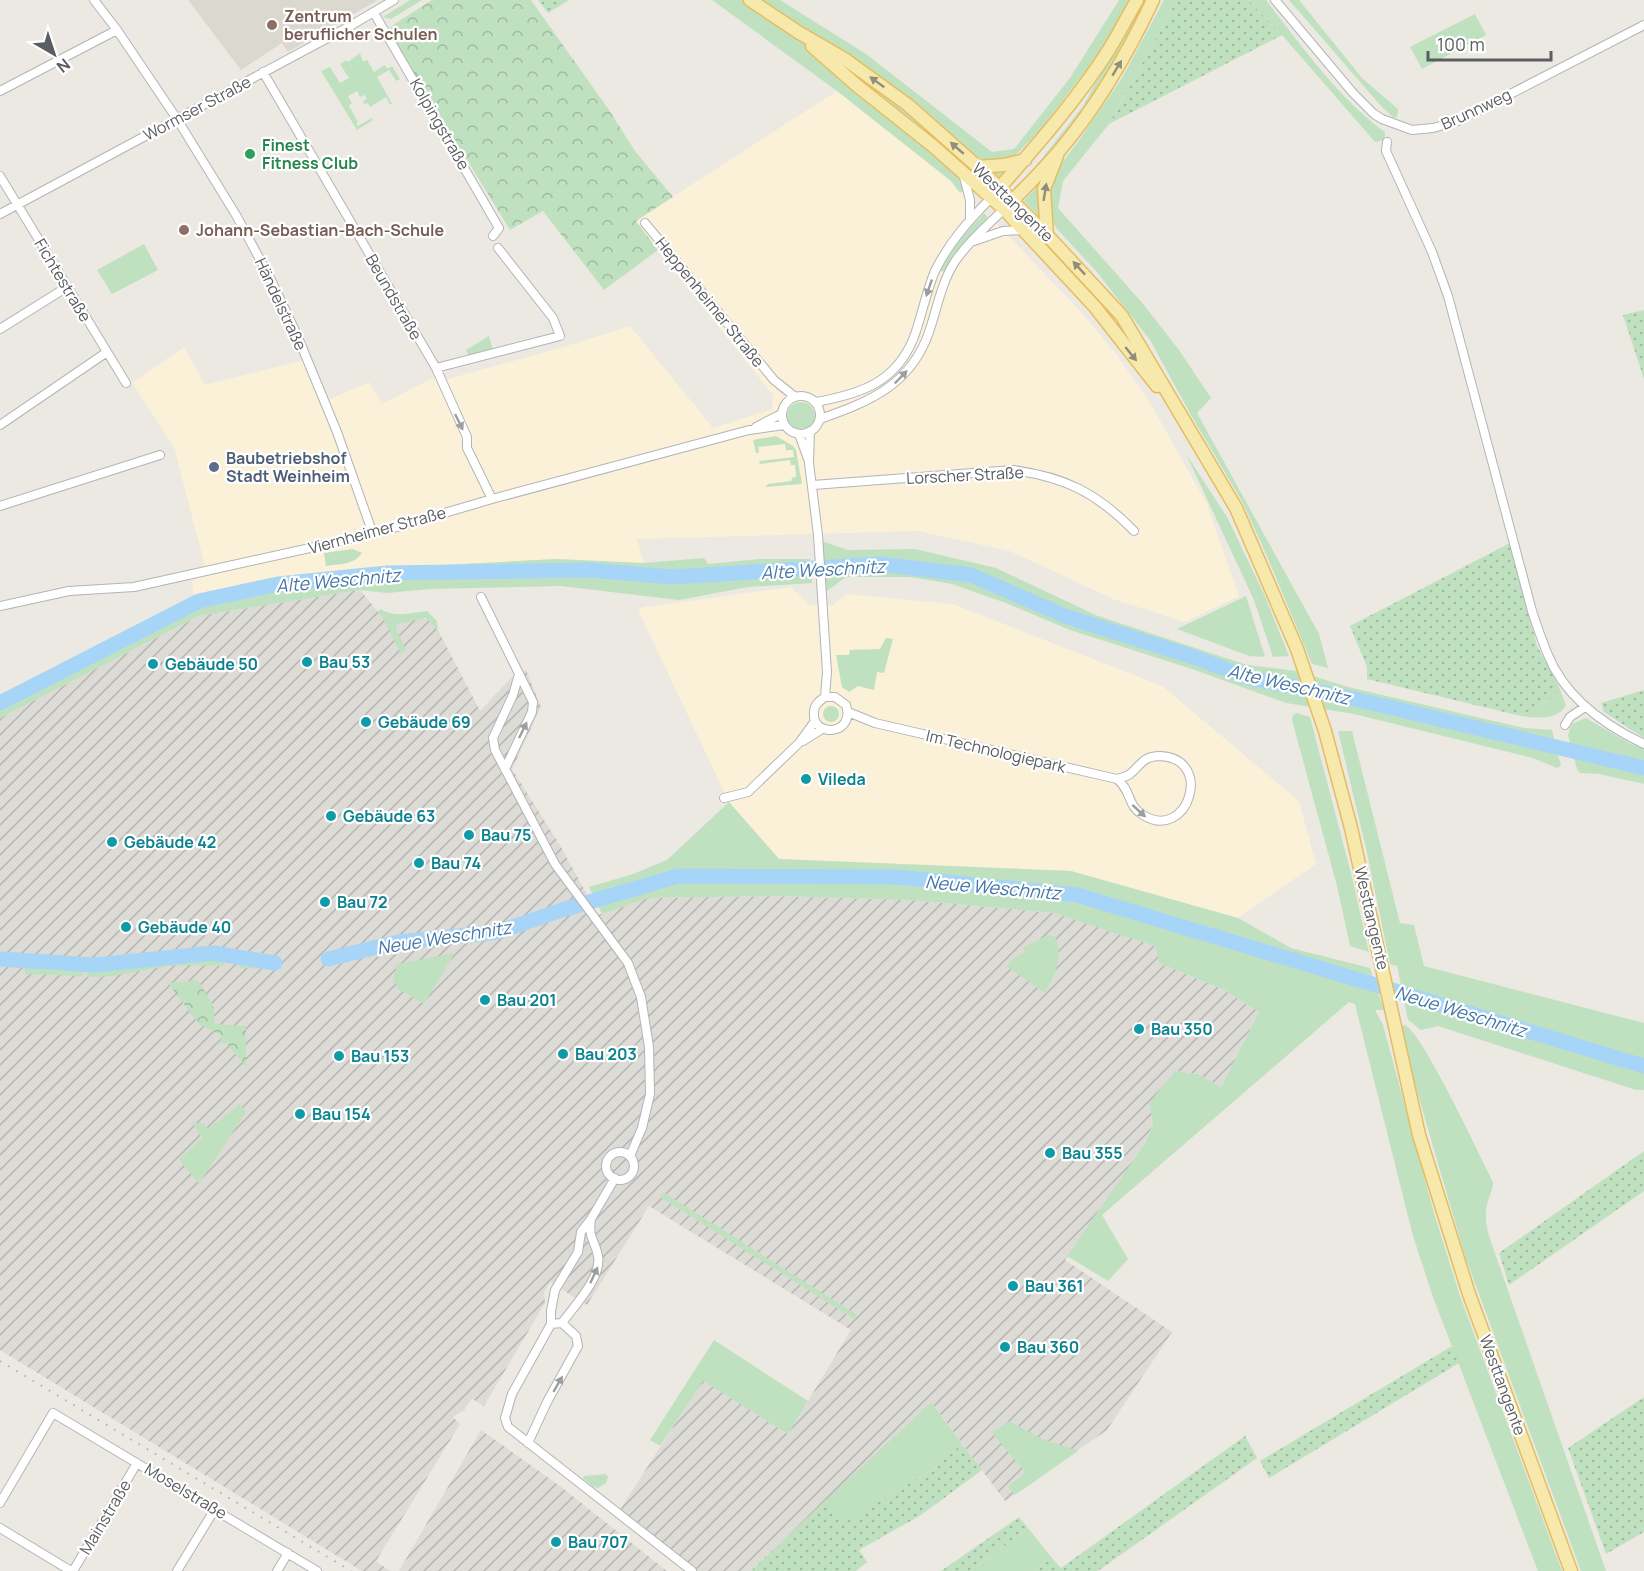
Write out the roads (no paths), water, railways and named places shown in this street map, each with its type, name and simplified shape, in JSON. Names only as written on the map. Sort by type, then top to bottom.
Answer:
[{"type":"main road","name":"Westtangente","points":[[750,0],[877,82],[908,105],[978,166],[1024,230],[1095,307],[1181,416]]},
{"type":"main road","points":[[996,192],[1025,160],[1086,82],[1110,47],[1137,0]]},
{"type":"main road","points":[[1008,205],[1059,152],[1107,84],[1135,38],[1153,0]]},
{"type":"main road","name":"Westtangente","points":[[798,32],[842,74],[963,172],[996,192]]},
{"type":"main road","points":[[1047,234],[1044,189],[1059,152]]},
{"type":"main road","points":[[978,166],[1004,165],[1025,160]]},
{"type":"main road","name":"Westtangente","points":[[1008,205],[1047,234],[1122,316],[1236,508],[1298,649],[1325,731],[1348,816],[1380,951],[1419,1135],[1457,1258],[1571,1571]]},
{"type":"street","name":"Händelstraße","points":[[94,0],[177,119],[236,215],[279,298],[337,432],[373,534]]},
{"type":"street","name":"Wormser Straße","points":[[0,214],[374,13],[394,0]]},
{"type":"street","name":"Brunnweg","points":[[1275,0],[1353,93],[1374,114],[1412,130],[1433,128],[1458,121],[1644,25]]},
{"type":"street","name":"Kolpingstraße","points":[[374,13],[499,228],[493,236]]},
{"type":"street","points":[[0,91],[117,30]]},
{"type":"street","name":"Beundstraße","points":[[263,72],[436,368],[467,437],[468,448],[492,499]]},
{"type":"street","points":[[1387,142],[1386,151],[1432,252],[1448,296],[1532,611],[1548,657],[1563,680],[1598,719],[1644,744]]},
{"type":"street","points":[[963,172],[970,200],[970,219]]},
{"type":"street","name":"Fichtestraße","points":[[0,176],[126,383]]},
{"type":"street","points":[[816,402],[861,392],[893,370],[904,356],[914,336],[935,271],[970,219],[996,192]]},
{"type":"street","points":[[820,419],[867,401],[894,384],[908,370],[926,339],[946,278],[954,263],[970,243],[1008,205]]},
{"type":"street","name":"Heppenheimer Straße","points":[[645,224],[774,380],[794,396]]},
{"type":"street","points":[[970,243],[1003,231],[1024,230]]},
{"type":"street","points":[[436,368],[560,336],[553,318],[498,248]]},
{"type":"street","points":[[0,329],[67,287]]},
{"type":"street","points":[[0,425],[107,352]]},
{"type":"street","name":"Heppenheimer Straße","points":[[774,380],[785,403]]},
{"type":"street","points":[[794,396],[806,396],[816,402],[820,419],[810,432],[799,434],[784,425],[782,414],[785,403],[794,396]]},
{"type":"street","name":"Viernheimer Straße","points":[[749,430],[782,414]]},
{"type":"street","name":"Viernheimer Straße","points":[[0,606],[69,591],[134,586],[373,534],[492,499],[749,430],[784,425]]},
{"type":"street","points":[[809,463],[810,432]]},
{"type":"street","points":[[799,434],[809,463],[813,485],[827,672],[825,697]]},
{"type":"street","points":[[0,506],[160,455]]},
{"type":"street","name":"Lorscher Straße","points":[[813,485],[1013,470],[1041,474],[1065,481],[1089,493],[1134,531]]},
{"type":"street","points":[[481,597],[534,706],[505,769]]},
{"type":"street","points":[[827,672],[835,697]]},
{"type":"street","points":[[519,674],[513,695],[493,738],[495,750],[555,864],[628,963],[641,997],[649,1047],[650,1094],[642,1128],[630,1156]]},
{"type":"street","points":[[825,697],[835,697],[842,700],[848,712],[846,722],[833,731],[822,729],[815,721],[814,710],[820,700],[825,697]]},
{"type":"street","points":[[1565,725],[1570,717],[1585,707]]},
{"type":"street","name":"Im Technologiepark","points":[[848,712],[875,723],[1117,779]]},
{"type":"street","points":[[724,798],[748,792],[799,743],[815,721]]},
{"type":"street","name":"Im Technologiepark","points":[[846,722],[875,723]]},
{"type":"street","points":[[799,743],[822,729]]},
{"type":"street","points":[[1167,757],[1176,760],[1185,769],[1191,781],[1191,794],[1186,806],[1176,815],[1168,819],[1155,820],[1136,810],[1126,787],[1117,779],[1129,775],[1138,764],[1148,758],[1167,757]]},
{"type":"street","points":[[619,1152],[630,1156],[634,1163],[633,1171],[627,1178],[615,1178],[608,1171],[609,1158],[619,1152]]},
{"type":"street","points":[[615,1178],[581,1232],[578,1252],[555,1290],[551,1324],[512,1394],[505,1418],[508,1426],[528,1443],[692,1571]]},
{"type":"street","points":[[562,1323],[591,1281],[598,1266],[598,1254],[591,1240],[591,1219]]},
{"type":"street","points":[[528,1443],[547,1402],[578,1347],[576,1336],[562,1323],[551,1324]]},
{"type":"street","name":"Moselstraße","points":[[0,1503],[53,1413],[317,1571]]},
{"type":"street","name":"Mainstraße","points":[[72,1571],[137,1463]]},
{"type":"street","points":[[177,1571],[215,1509]]},
{"type":"street","points":[[0,1528],[72,1571]]},
{"type":"street","points":[[277,1571],[288,1553]]},
{"type":"waterway","name":"Alte Weschnitz","points":[[0,703],[199,601],[278,584],[387,573],[589,570],[672,577],[880,564],[971,575],[1065,616],[1196,658],[1249,678],[1355,699],[1644,768]]},
{"type":"waterway","name":"Neue Weschnitz","points":[[328,959],[398,942],[498,932],[562,910],[678,876],[897,877],[1077,895],[1644,1066]]},
{"type":"waterway","name":"Neue Weschnitz","points":[[0,959],[95,965],[213,953],[275,963]]},
{"type":"railway","points":[[0,1361],[351,1571]]},
{"type":"place","name":"Zentrum beruflicher Schulen","points":[[272,25]]},
{"type":"place","name":"Finest Fitness Club","points":[[250,154]]},
{"type":"place","name":"Johann-Sebastian-Bach-Schule","points":[[184,230]]},
{"type":"place","name":"Baubetriebshof Stadt Weinheim","points":[[214,467]]},
{"type":"place","name":"Bau 53","points":[[307,662]]},
{"type":"place","name":"Gebäude 50","points":[[153,664]]},
{"type":"place","name":"Gebäude 69","points":[[366,722]]},
{"type":"place","name":"Vileda","points":[[806,779]]},
{"type":"place","name":"Gebäude 63","points":[[331,816]]},
{"type":"place","name":"Bau 75","points":[[469,835]]},
{"type":"place","name":"Gebäude 42","points":[[112,842]]},
{"type":"place","name":"Bau 74","points":[[419,863]]},
{"type":"place","name":"Bau 72","points":[[325,902]]},
{"type":"place","name":"Gebäude 40","points":[[126,927]]},
{"type":"place","name":"Bau 201","points":[[485,1000]]},
{"type":"place","name":"Bau 350","points":[[1139,1029]]},
{"type":"place","name":"Bau 203","points":[[563,1054]]},
{"type":"place","name":"Bau 153","points":[[339,1056]]},
{"type":"place","name":"Bau 154","points":[[300,1114]]},
{"type":"place","name":"Bau 355","points":[[1050,1153]]},
{"type":"place","name":"Bau 361","points":[[1013,1286]]},
{"type":"place","name":"Bau 360","points":[[1005,1347]]},
{"type":"place","name":"Bau 707","points":[[556,1542]]}]
